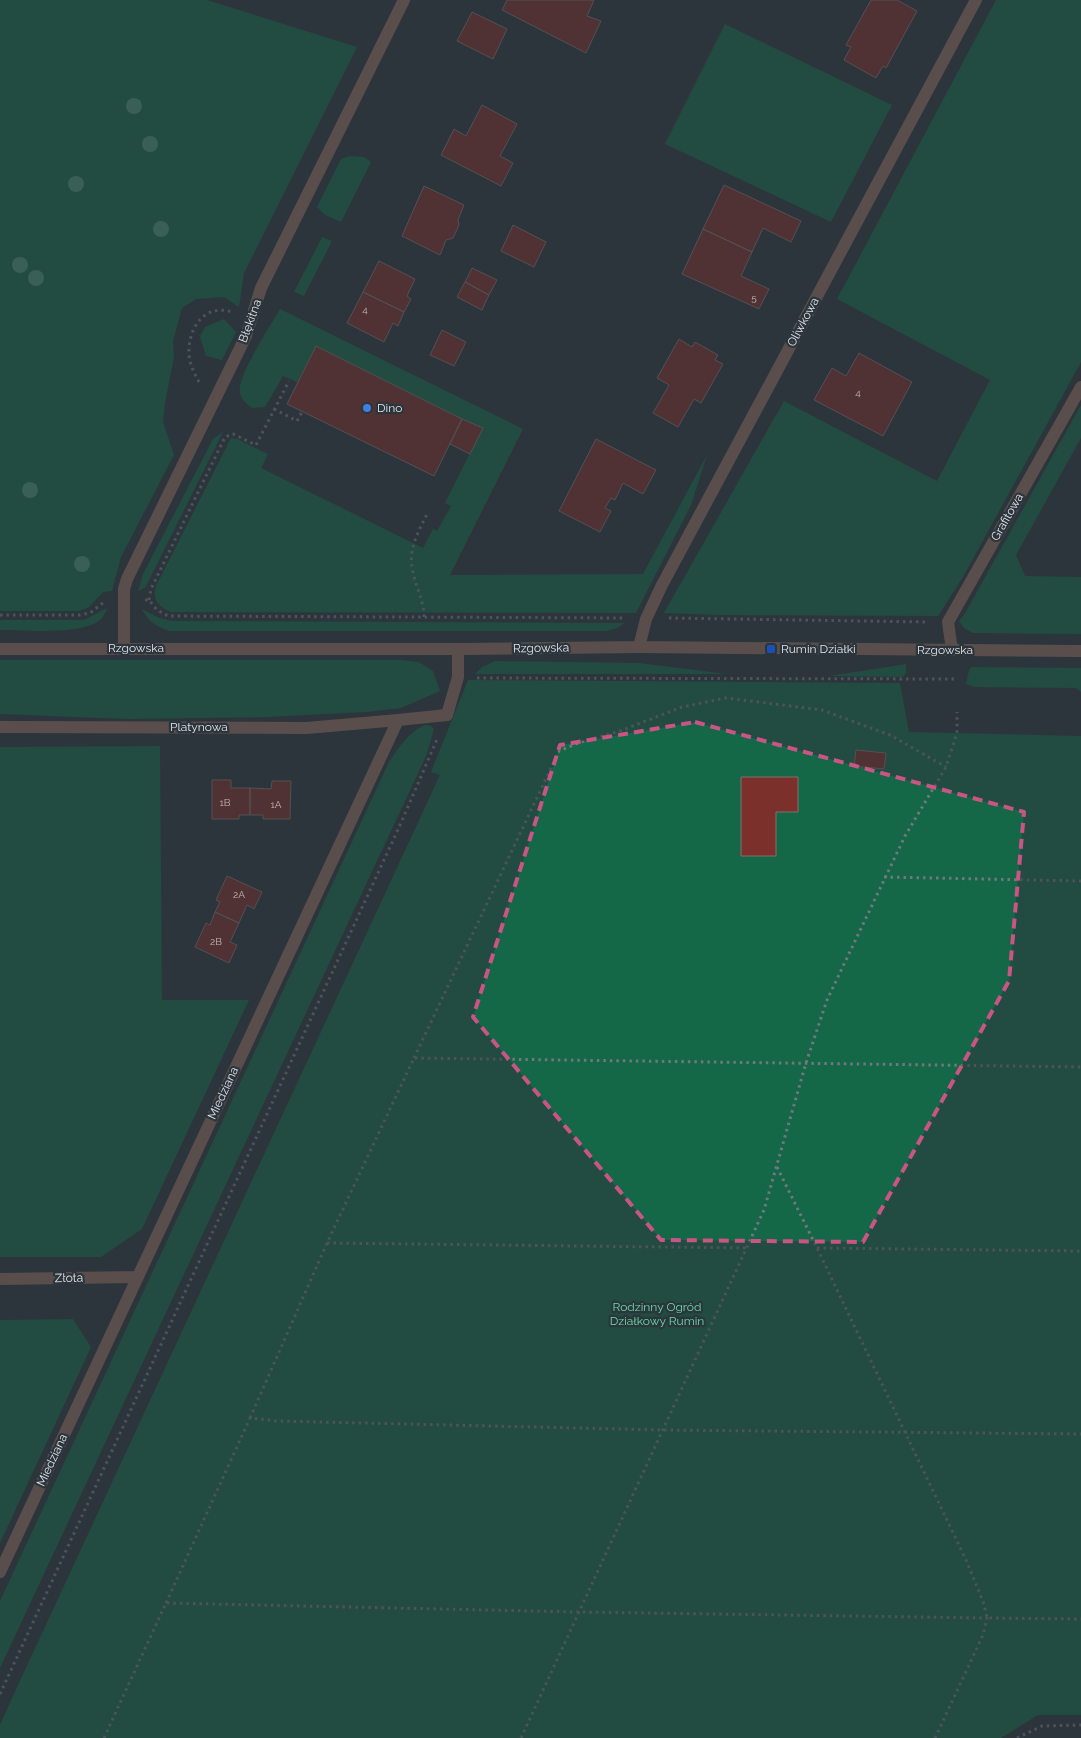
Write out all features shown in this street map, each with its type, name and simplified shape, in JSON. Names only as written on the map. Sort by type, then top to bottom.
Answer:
[{"type":"street","name":"Błękitna","points":[[124,648],[126,579],[246,336],[261,288],[404,0]]},
{"type":"street","name":"Oliwkowa","points":[[639,647],[646,619],[666,577],[976,0]]},
{"type":"street","name":"Grafitowa","points":[[948,622],[1081,387]]},
{"type":"street","points":[[948,622],[952,650]]},
{"type":"street","name":"Rzgowska","points":[[0,648],[458,650],[639,647],[1081,651]]},
{"type":"street","points":[[398,720],[447,715],[458,677],[458,650]]},
{"type":"street","name":"Platynowa","points":[[0,727],[307,728],[398,720]]},
{"type":"street","name":"Miedziana","points":[[0,1572],[398,720]]},
{"type":"street","name":"Złota","points":[[0,1280],[137,1277]]},
{"type":"path","points":[[213,405],[193,372],[188,354],[191,332],[197,321],[208,313],[224,310],[240,315],[246,336]]},
{"type":"path","points":[[289,381],[256,445],[233,434],[225,437],[151,589],[149,600],[156,610],[168,616],[646,619],[682,617],[948,622]]},
{"type":"path","points":[[274,409],[297,421],[302,412]]},
{"type":"path","points":[[424,617],[424,606],[413,572],[412,555],[413,543],[428,512]]},
{"type":"path","points":[[0,615],[79,615],[90,613],[104,602],[149,600]]},
{"type":"path","points":[[458,677],[954,679]]},
{"type":"path","points":[[104,1738],[327,1244],[559,751],[581,742],[620,732],[682,707],[726,698],[822,710],[890,735],[946,767]]},
{"type":"path","points":[[521,1738],[748,1248],[764,1210],[806,1063],[827,1000],[884,877],[905,836],[946,767],[957,734],[957,712]]},
{"type":"path","points":[[0,1694],[413,796],[447,715]]},
{"type":"path","points":[[884,877],[1081,881]]},
{"type":"path","points":[[414,1058],[1081,1067]]},
{"type":"path","points":[[776,1166],[968,1562],[984,1604],[987,1618],[983,1635],[935,1738]]},
{"type":"path","points":[[327,1244],[748,1248]]},
{"type":"path","points":[[817,1248],[1081,1251]]},
{"type":"path","points":[[250,1418],[277,1421],[663,1430],[1081,1434]]},
{"type":"path","points":[[166,1603],[578,1612],[1081,1619]]},
{"type":"path","points":[[1017,1738],[1042,1726],[1081,1725]]},
{"type":"highlighted area","points":[[695,722],[1024,812],[1009,981],[863,1242],[661,1240],[473,1017],[560,745]]},
{"type":"green space","points":[[0,0],[207,0],[357,47],[244,273],[239,307],[224,297],[196,299],[182,308],[173,341],[174,357],[163,422],[174,455],[121,557],[112,591],[103,592],[89,607],[79,611],[0,611]]},
{"type":"green space","points":[[996,0],[1081,0],[1081,362],[963,577],[938,616],[664,613],[784,401],[937,481],[990,380],[837,299]]},
{"type":"green space","points":[[725,24],[892,105],[831,222],[665,144]]},
{"type":"green space","points":[[349,156],[364,157],[371,162],[341,222],[325,215],[317,207],[341,159]]},
{"type":"green space","points":[[322,237],[332,241],[304,296],[294,292]]},
{"type":"green space","points":[[280,309],[523,429],[450,575],[643,574],[707,455],[691,505],[636,613],[171,612],[159,605],[155,595],[156,586],[231,438],[268,454],[261,468],[423,548],[433,529],[437,531],[451,506],[445,503],[482,429],[316,346],[297,382],[283,376],[265,407],[252,408],[245,402],[240,393],[243,375]]},
{"type":"green space","points":[[224,319],[236,332],[222,360],[206,356],[200,336],[205,327]]},
{"type":"green space","points":[[1081,405],[1081,438],[1016,555],[1025,576],[1081,577],[1081,634],[973,633],[964,628],[959,621]]},
{"type":"green space","points":[[223,432],[145,588],[138,591],[143,574],[213,439]]},
{"type":"green space","points":[[107,608],[102,618],[94,624],[69,630],[0,630],[0,620],[84,620]]},
{"type":"green space","points":[[142,609],[157,617],[171,621],[625,623],[607,631],[169,631],[153,623]]},
{"type":"green space","points":[[0,660],[401,660],[419,662],[433,671],[440,691],[401,708],[367,712],[267,717],[128,719],[0,714]]},
{"type":"green space","points":[[495,661],[639,663],[727,674],[475,674],[482,667]]},
{"type":"green space","points":[[906,664],[906,673],[903,677],[829,676]]},
{"type":"green space","points":[[972,667],[1081,668],[1081,692],[1076,688],[974,687],[966,684],[969,670]]},
{"type":"green space","name":"Rodzinny Ogród Działkowy Rumin","points":[[468,680],[900,683],[909,732],[1081,736],[1081,1715],[1038,1715],[1001,1738],[0,1738],[0,1725],[12,1698],[440,775],[431,772]]},
{"type":"green space","points":[[425,725],[431,726],[434,729],[427,754],[0,1668],[0,1601],[388,764],[408,737]]},
{"type":"green space","points":[[160,746],[162,1000],[249,1000],[142,1229],[101,1257],[0,1257],[0,747]]},
{"type":"green space","points":[[73,1319],[91,1347],[0,1543],[0,1320]]},
{"type":"building","points":[[507,0],[594,0],[587,16],[601,21],[586,53],[502,10]]},
{"type":"building","points":[[871,0],[897,0],[917,11],[886,68],[883,66],[876,78],[844,60],[851,47],[846,45]]},
{"type":"building","points":[[472,12],[507,29],[493,59],[457,41]]},
{"type":"building","points":[[482,105],[517,124],[500,156],[513,163],[501,186],[441,155],[454,129],[466,136]]},
{"type":"building","points":[[724,185],[801,221],[791,242],[763,228],[752,252],[703,229]]},
{"type":"building","points":[[424,186],[464,205],[458,220],[459,225],[453,238],[446,240],[440,255],[402,236]]},
{"type":"building","points":[[513,225],[546,242],[534,267],[501,251]]},
{"type":"building","points":[[703,229],[752,252],[741,276],[769,289],[759,309],[682,274]]},
{"type":"building","points":[[379,261],[415,279],[407,296],[411,299],[404,312],[363,292]]},
{"type":"building","points":[[472,268],[497,280],[489,295],[465,282]]},
{"type":"building","points":[[465,282],[489,295],[482,310],[457,297]]},
{"type":"building","points":[[363,292],[404,312],[398,326],[393,323],[384,342],[347,323]]},
{"type":"building","points":[[442,330],[466,342],[454,366],[430,355]]},
{"type":"building","points":[[679,339],[692,347],[695,342],[718,355],[715,360],[723,364],[701,403],[694,399],[678,427],[653,413],[669,385],[657,378]]},
{"type":"building","name":"Dino","points":[[316,346],[462,419],[434,476],[287,404]]},
{"type":"building","points":[[859,353],[912,382],[883,436],[814,400],[832,368],[846,376]]},
{"type":"building","points":[[462,419],[483,428],[470,454],[450,444]]},
{"type":"building","points":[[596,439],[656,470],[643,494],[623,483],[615,500],[611,498],[605,508],[611,511],[600,532],[559,511]]},
{"type":"building","points":[[856,750],[886,753],[884,769],[854,766]]},
{"type":"building","points":[[741,777],[798,777],[798,812],[776,812],[776,856],[741,856]]},
{"type":"building","points":[[212,780],[231,780],[231,788],[250,788],[250,815],[239,815],[239,819],[212,819]]},
{"type":"building","points":[[272,781],[291,781],[290,819],[263,819],[263,815],[250,815],[250,788],[271,789]]},
{"type":"building","points":[[227,876],[262,892],[254,909],[247,905],[239,923],[215,912],[220,902],[216,900]]},
{"type":"building","points":[[215,912],[239,923],[230,942],[237,945],[229,963],[195,947],[206,923],[210,925]]},
{"type":"place","name":"Dino","points":[[367,408]]},
{"type":"place","name":"Rumin Działki","points":[[771,649]]}]
